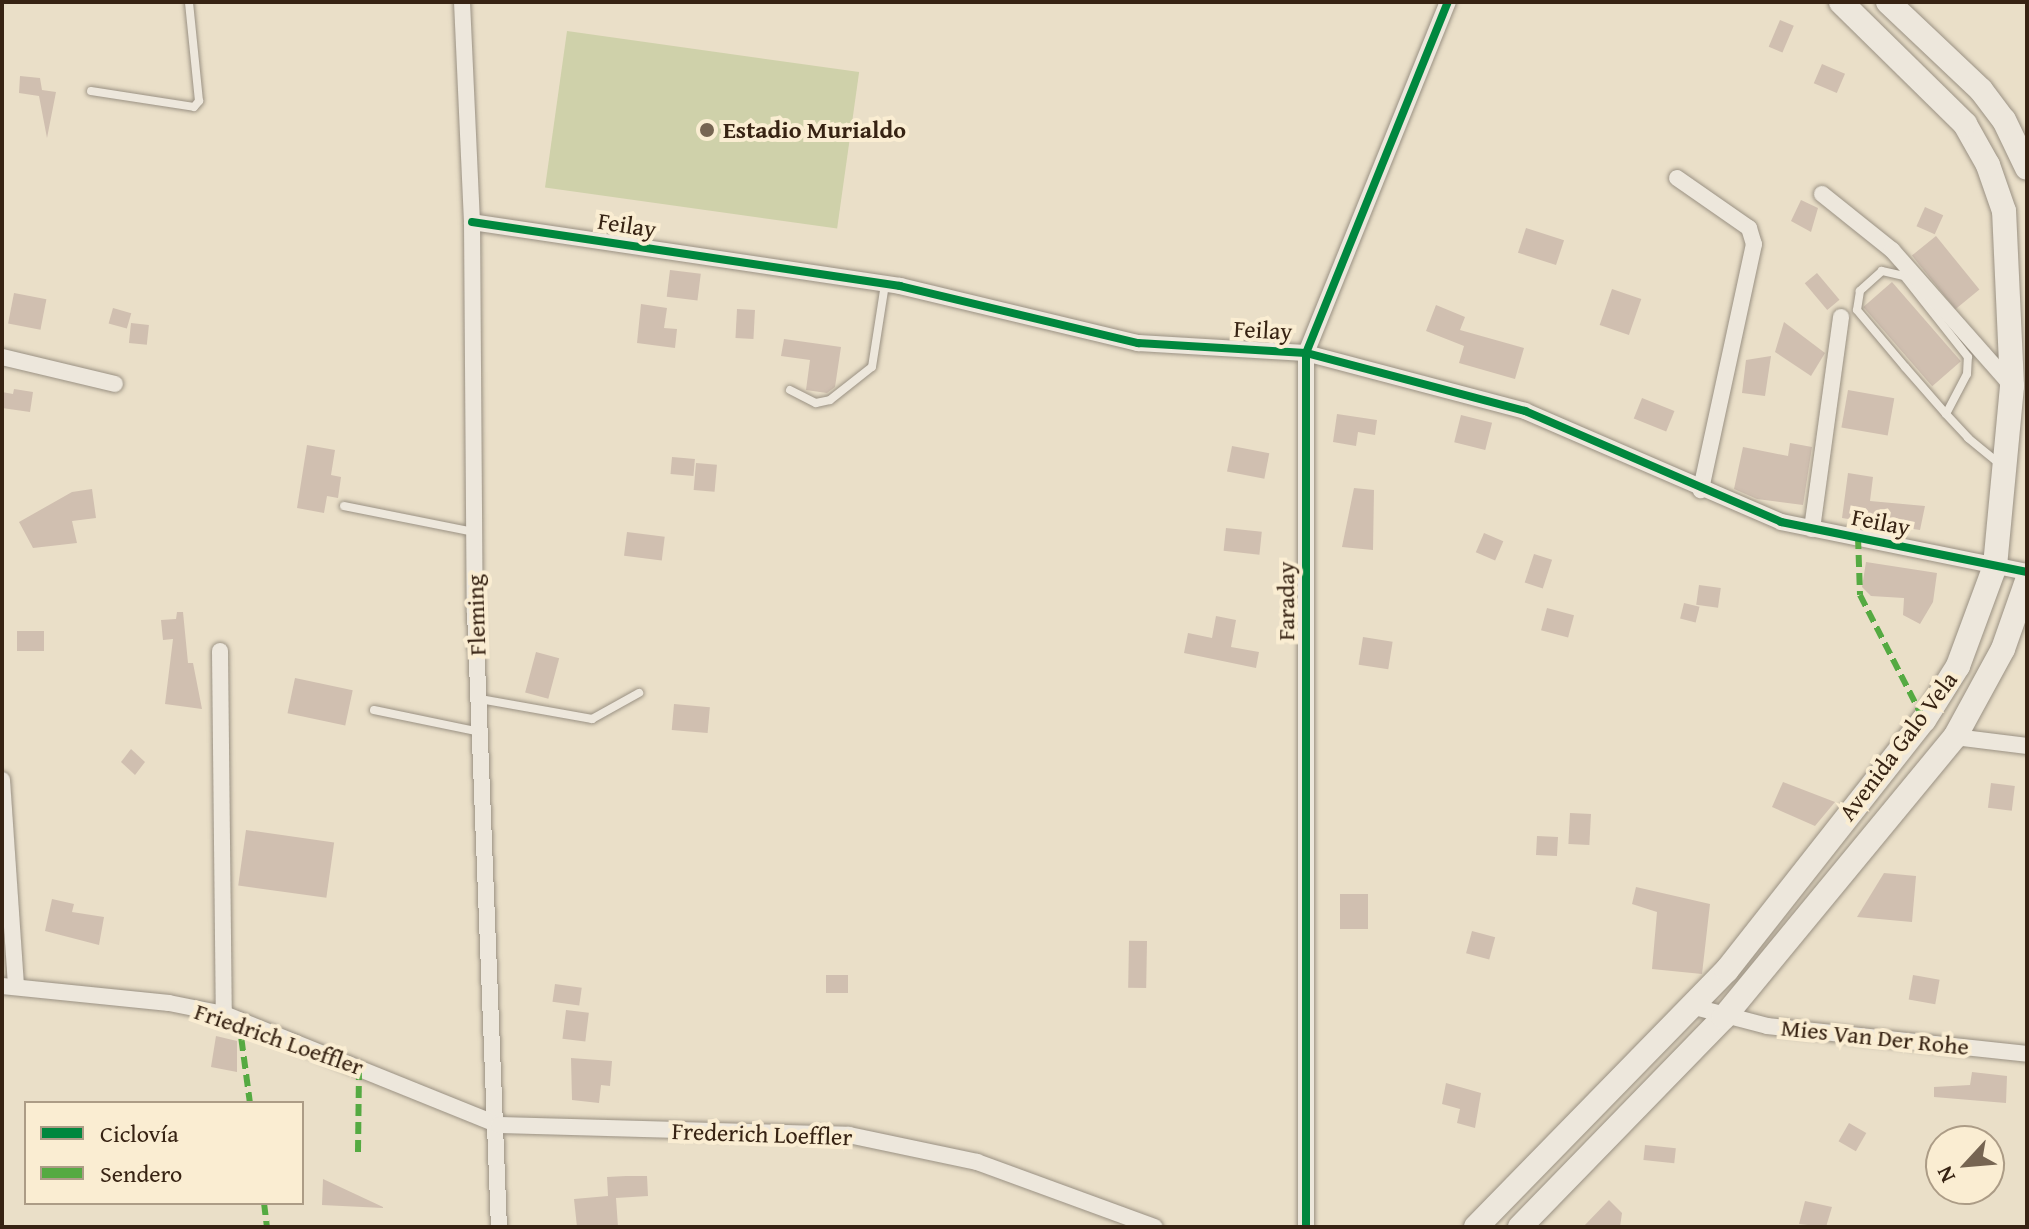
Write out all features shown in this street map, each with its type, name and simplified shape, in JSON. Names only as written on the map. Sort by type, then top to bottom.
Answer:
[{"type":"main road","name":"Avenida Galo Vela","points":[[1476,1227],[1727,970],[1924,720],[1958,666],[1995,566],[2007,468],[2012,386],[2008,235],[1988,165],[1951,106],[1841,2]]},
{"type":"main road","points":[[1888,2],[1981,90],[2004,120],[2027,168]]},
{"type":"main road","name":"Avenida Galo Vela","points":[[1520,1227],[1724,1017],[1955,737],[2003,649],[2027,581]]},
{"type":"street","name":"Fleming","points":[[462,2],[472,222],[474,532],[499,1125],[499,1227]]},
{"type":"street","name":"Faraday","points":[[1306,1227],[1306,353],[1448,2]]},
{"type":"street","points":[[1677,178],[1749,228],[1754,244],[1701,490]]},
{"type":"street","points":[[1822,194],[1892,250],[2012,386]]},
{"type":"street","name":"Feilay","points":[[472,222],[885,284],[1138,343],[1306,353],[1525,411],[1701,490],[1812,529],[2027,572]]},
{"type":"street","points":[[1812,529],[1841,317]]},
{"type":"street","points":[[2,357],[115,384]]},
{"type":"street","points":[[220,651],[224,1014]]},
{"type":"street","points":[[1955,737],[2027,746]]},
{"type":"street","points":[[2,780],[9,986]]},
{"type":"street","name":"Friedrich Loeffler","points":[[9,986],[169,1003],[224,1014],[499,1125]]},
{"type":"street","name":"Mies Van Der Rohe","points":[[1691,1006],[1724,1017],[2027,1054]]},
{"type":"street","name":"Frederich Loeffler","points":[[499,1125],[849,1135],[977,1162],[1155,1227]]},
{"type":"lane","points":[[91,91],[194,107],[199,101],[189,2]]},
{"type":"lane","points":[[1946,414],[1967,374],[1968,357],[1904,276],[1882,271],[1860,291],[1857,310],[1946,414],[2007,468]]},
{"type":"lane","points":[[790,390],[816,403],[830,400],[872,367],[885,284]]},
{"type":"lane","points":[[344,506],[474,532]]},
{"type":"lane","points":[[480,699],[592,719],[639,693]]},
{"type":"lane","points":[[374,710],[481,732]]},
{"type":"green space","name":"Estadio Murialdo","points":[[567,31],[859,72],[837,229],[545,187]]},
{"type":"building","points":[[1780,20],[1794,26],[1782,53],[1769,47]]},
{"type":"building","points":[[1822,64],[1845,74],[1837,93],[1814,83]]},
{"type":"building","points":[[20,76],[40,78],[42,90],[56,92],[47,138],[39,96],[19,93]]},
{"type":"building","points":[[1801,200],[1818,208],[1811,232],[1791,221]]},
{"type":"building","points":[[1925,207],[1943,215],[1935,234],[1916,226]]},
{"type":"building","points":[[1526,228],[1564,240],[1556,265],[1518,253]]},
{"type":"building","points":[[1936,236],[1979,290],[1955,309],[1912,256]]},
{"type":"building","points":[[670,270],[701,274],[697,301],[667,297]]},
{"type":"building","points":[[1817,273],[1839,300],[1827,310],[1805,283]]},
{"type":"building","points":[[1892,282],[1961,361],[1932,386],[1863,307]]},
{"type":"building","points":[[1612,289],[1641,299],[1629,335],[1600,325]]},
{"type":"building","points":[[14,293],[46,299],[40,330],[8,323]]},
{"type":"building","points":[[641,304],[667,308],[664,328],[677,329],[675,348],[637,343]]},
{"type":"building","points":[[1436,305],[1465,317],[1460,330],[1524,348],[1515,379],[1459,363],[1464,346],[1426,331]]},
{"type":"building","points":[[113,308],[131,313],[127,329],[109,323]]},
{"type":"building","points":[[737,309],[755,310],[753,339],[735,338]]},
{"type":"building","points":[[1784,322],[1825,353],[1811,376],[1775,352]]},
{"type":"building","points":[[131,323],[149,325],[147,345],[129,343]]},
{"type":"building","points":[[784,339],[841,347],[835,387],[827,393],[806,390],[810,360],[781,356]]},
{"type":"building","points":[[1771,356],[1765,396],[1742,393],[1746,360]]},
{"type":"building","points":[[14,389],[33,392],[30,412],[2,408],[2,392],[13,394]]},
{"type":"building","points":[[1848,390],[1894,398],[1888,436],[1841,427]]},
{"type":"building","points":[[1642,398],[1674,411],[1666,432],[1634,418]]},
{"type":"building","points":[[1337,414],[1377,420],[1375,435],[1358,432],[1356,446],[1333,442]]},
{"type":"building","points":[[1461,415],[1492,423],[1485,450],[1454,442]]},
{"type":"building","points":[[1790,443],[1812,447],[1803,505],[1757,499],[1734,489],[1743,447],[1788,456]]},
{"type":"building","points":[[307,445],[335,450],[331,475],[341,477],[338,498],[327,496],[324,513],[297,508]]},
{"type":"building","points":[[1232,446],[1269,453],[1264,479],[1227,472]]},
{"type":"building","points":[[672,457],[695,459],[693,476],[671,474]]},
{"type":"building","points":[[696,463],[717,465],[715,492],[694,490]]},
{"type":"building","points":[[1848,473],[1873,477],[1870,501],[1925,506],[1920,530],[1842,518]]},
{"type":"building","points":[[1354,488],[1374,490],[1373,550],[1342,547]]},
{"type":"building","points":[[92,489],[96,518],[72,521],[77,543],[33,548],[19,522],[72,492]]},
{"type":"building","points":[[1226,528],[1262,532],[1259,555],[1224,551]]},
{"type":"building","points":[[627,532],[665,537],[662,560],[624,556]]},
{"type":"building","points":[[1484,533],[1503,541],[1495,561],[1476,552]]},
{"type":"building","points":[[1534,554],[1552,560],[1543,588],[1525,583]]},
{"type":"building","points":[[1866,562],[1937,573],[1933,602],[1920,624],[1903,615],[1904,598],[1871,596],[1862,587]]},
{"type":"building","points":[[1699,585],[1721,588],[1718,608],[1696,605]]},
{"type":"building","points":[[1684,603],[1700,607],[1696,622],[1680,619]]},
{"type":"building","points":[[1547,608],[1574,615],[1568,637],[1541,630]]},
{"type":"building","points":[[177,612],[183,612],[188,663],[193,663],[202,709],[165,704],[173,639],[163,640],[161,620],[176,619]]},
{"type":"building","points":[[1216,616],[1236,620],[1231,647],[1259,652],[1256,668],[1184,653],[1188,633],[1212,638]]},
{"type":"building","points":[[17,631],[44,631],[44,651],[17,651]]},
{"type":"building","points":[[1363,637],[1393,642],[1388,669],[1359,665]]},
{"type":"building","points":[[536,652],[559,658],[548,699],[525,693]]},
{"type":"building","points":[[295,678],[353,690],[345,725],[288,713]]},
{"type":"building","points":[[674,704],[710,707],[708,733],[672,730]]},
{"type":"building","points":[[131,749],[145,762],[135,775],[121,762]]},
{"type":"building","points":[[1783,782],[1835,802],[1815,826],[1772,807]]},
{"type":"building","points":[[1991,783],[2015,786],[2012,811],[1988,808]]},
{"type":"building","points":[[1570,813],[1591,814],[1589,845],[1568,844]]},
{"type":"building","points":[[246,830],[334,842],[326,898],[238,885]]},
{"type":"building","points":[[1537,836],[1558,837],[1557,856],[1536,855]]},
{"type":"building","points":[[1884,873],[1916,876],[1912,922],[1857,917]]},
{"type":"building","points":[[1636,887],[1710,904],[1702,974],[1652,969],[1657,912],[1632,904]]},
{"type":"building","points":[[1340,894],[1368,894],[1368,929],[1340,929]]},
{"type":"building","points":[[52,899],[74,904],[72,912],[104,917],[99,945],[45,931]]},
{"type":"building","points":[[1472,931],[1495,937],[1489,959],[1466,953]]},
{"type":"building","points":[[1129,941],[1147,941],[1146,988],[1128,988]]},
{"type":"building","points":[[826,975],[848,975],[848,993],[826,993]]},
{"type":"building","points":[[1913,975],[1940,980],[1935,1004],[1909,1000]]},
{"type":"building","points":[[555,984],[582,988],[579,1006],[552,1002]]},
{"type":"building","points":[[566,1010],[589,1013],[585,1042],[562,1039]]},
{"type":"building","points":[[216,1036],[237,1041],[237,1072],[211,1067]]},
{"type":"building","points":[[571,1058],[612,1061],[610,1086],[601,1085],[599,1103],[572,1100]]},
{"type":"building","points":[[1972,1072],[2007,1076],[2006,1103],[1934,1097],[1934,1087],[1970,1085]]},
{"type":"building","points":[[1446,1083],[1481,1093],[1475,1128],[1457,1123],[1460,1109],[1442,1104]]},
{"type":"building","points":[[1849,1123],[1866,1133],[1856,1151],[1838,1141]]},
{"type":"building","points":[[1645,1145],[1676,1148],[1674,1163],[1643,1160]]},
{"type":"building","points":[[647,1176],[648,1196],[616,1198],[618,1227],[577,1227],[574,1199],[608,1196],[607,1177]]},
{"type":"building","points":[[323,1179],[383,1207],[383,1208],[322,1205]]},
{"type":"building","points":[[1609,1200],[1622,1213],[1620,1227],[1583,1227]]},
{"type":"building","points":[[1805,1201],[1832,1207],[1826,1227],[1799,1224]]},
{"type":"marked path","points":[[1858,537],[1860,595],[1924,720]]},
{"type":"marked path","points":[[239,1021],[250,1101]]},
{"type":"marked path","points":[[358,1152],[359,1066]]},
{"type":"marked path","points":[[264,1205],[267,1227]]},
{"type":"cycle path","points":[[1306,1227],[1306,353],[1448,2]]},
{"type":"cycle path","points":[[472,222],[900,286],[1138,343],[1306,353],[1525,411],[1781,522],[2027,572]]},
{"type":"place","name":"Estadio Murialdo","points":[[707,130]]}]
